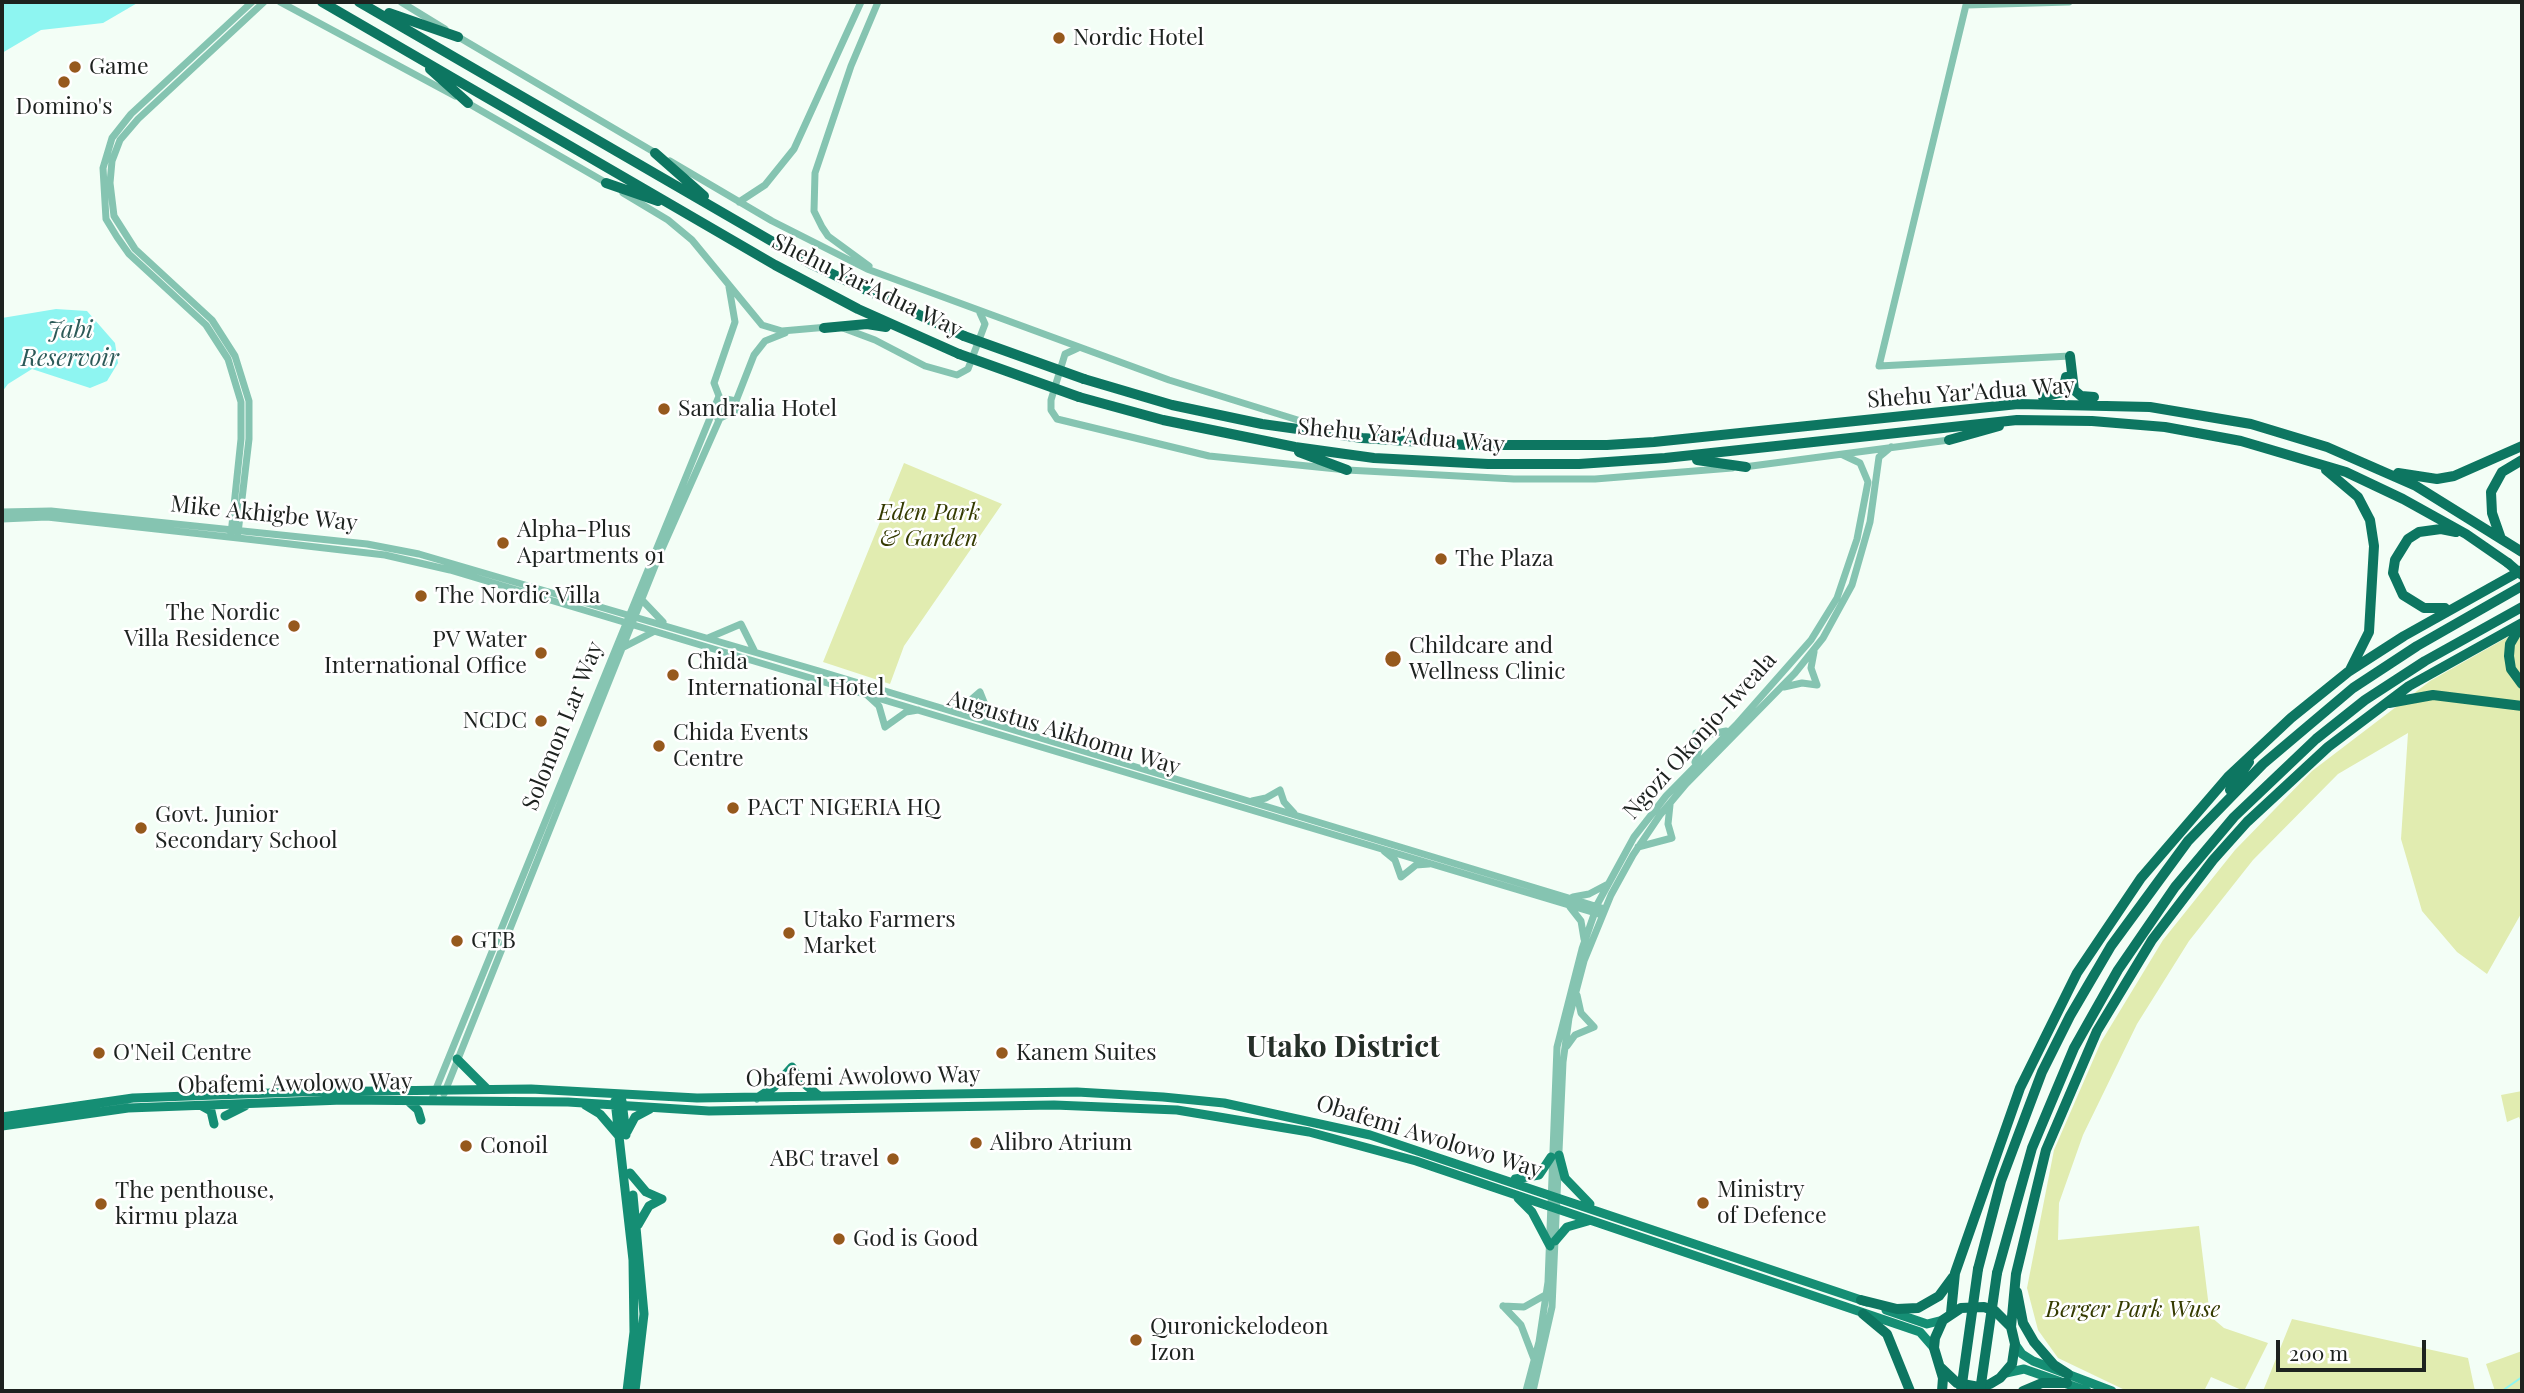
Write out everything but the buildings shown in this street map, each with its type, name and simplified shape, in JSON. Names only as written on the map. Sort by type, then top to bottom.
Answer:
[{"type":"highway","name":"Shehu Yar'Adua Way","points":[[321,2],[813,285],[959,354],[1079,397],[1163,420],[1272,443],[1374,458],[1488,464],[1579,464],[1665,458],[2017,420],[2092,421],[2165,427],[2241,441],[2308,459],[2375,485],[2466,534],[2522,572]]},
{"type":"highway","points":[[360,2],[458,37]]},
{"type":"highway","name":"Shehu Yar'Adua Way","points":[[360,2],[848,283],[964,337],[1084,379],[1221,416],[1362,438],[1467,445],[1607,445],[2003,405],[2046,403],[2150,407],[2213,416],[2277,431],[2383,469],[2444,501],[2522,552]]},
{"type":"highway","points":[[387,40],[429,68],[468,103]]},
{"type":"highway","points":[[655,153],[720,210]]},
{"type":"highway","points":[[606,183],[698,219]]},
{"type":"highway","points":[[824,328],[876,324],[932,342]]},
{"type":"highway","points":[[2003,405],[2063,392],[2067,356]]},
{"type":"highway","points":[[2067,356],[2071,382],[2078,395],[2125,400],[2150,407]]},
{"type":"highway","points":[[1950,440],[2017,420]]},
{"type":"highway","points":[[1317,426],[1362,438]]},
{"type":"highway","points":[[1272,443],[1347,470]]},
{"type":"highway","points":[[2383,469],[2418,477],[2454,476],[2522,446]]},
{"type":"highway","points":[[1665,458],[1746,467]]},
{"type":"highway","points":[[2308,459],[2349,487],[2363,506],[2373,532],[2371,619],[2364,646],[2348,672]]},
{"type":"highway","points":[[2500,537],[2492,513],[2491,492],[2502,472],[2522,460]]},
{"type":"highway","points":[[2453,606],[2436,610],[2412,603],[2396,586],[2395,561],[2408,539],[2419,532],[2441,529],[2466,534]]},
{"type":"highway","points":[[1942,1391],[1940,1367],[1934,1348],[1935,1338],[1947,1317],[1955,1273],[2003,1134],[2039,1046],[2077,973],[2140,878],[2194,813],[2264,742],[2348,672],[2453,606],[2522,572]]},
{"type":"highway","points":[[2215,811],[2303,727],[2353,688],[2439,633],[2522,586]]},
{"type":"highway","points":[[1980,1391],[1997,1273],[2019,1186],[2052,1097],[2080,1037],[2118,970],[2175,887],[2234,817],[2316,739],[2365,700],[2425,661],[2522,607]]},
{"type":"highway","points":[[2234,817],[2297,774],[2385,704],[2447,664],[2522,623]]},
{"type":"highway","points":[[2522,623],[2510,644],[2509,656],[2511,669],[2522,684]]},
{"type":"highway","points":[[2385,704],[2433,695],[2522,706]]},
{"type":"highway","points":[[1961,1391],[1978,1269],[2014,1143],[2042,1072],[2070,1016],[2111,946],[2154,885],[2215,811],[2264,742]]},
{"type":"highway","points":[[2097,1031],[2152,940],[2184,897],[2247,822],[2297,774]]},
{"type":"highway","points":[[1994,1391],[2015,1354],[2011,1327],[2016,1274],[2046,1150],[2097,1031],[2118,970]]},
{"type":"highway","points":[[2039,1046],[2070,1016]]},
{"type":"highway","points":[[1861,1300],[1897,1309],[1918,1308],[1939,1296],[1955,1273]]},
{"type":"highway","points":[[2016,1274],[2017,1299],[2028,1334],[2046,1358],[2067,1379]]},
{"type":"highway","points":[[1947,1317],[1961,1308],[1984,1307],[2004,1318],[2011,1327]]},
{"type":"highway","points":[[1863,1314],[1886,1334],[1910,1391]]},
{"type":"highway","points":[[1940,1367],[1947,1376],[1968,1386],[1990,1384],[2003,1375]]},
{"type":"highway","points":[[2023,1391],[2067,1379]]},
{"type":"main road","points":[[457,1059],[487,1089]]},
{"type":"main road","points":[[757,1098],[774,1087],[792,1067],[800,1080],[821,1097]]},
{"type":"main road","name":"Obafemi Awolowo Way","points":[[2,1117],[133,1098],[487,1089],[697,1098],[1077,1092],[1224,1103],[1370,1135],[1927,1324],[1947,1317]]},
{"type":"main road","points":[[617,1093],[623,1138],[635,1313],[627,1391]]},
{"type":"main road","points":[[407,1101],[418,1110],[421,1121]]},
{"type":"main road","points":[[225,1116],[235,1109],[261,1102]]},
{"type":"main road","name":"Obafemi Awolowo Way","points":[[2,1126],[101,1111],[261,1102],[580,1102],[735,1111],[1054,1105],[1177,1110],[1259,1122],[1330,1137],[1416,1161],[1920,1332],[1934,1348]]},
{"type":"main road","points":[[580,1102],[600,1114],[623,1138],[630,1173],[644,1314],[635,1391]]},
{"type":"main road","points":[[197,1104],[211,1111],[214,1124]]},
{"type":"main road","points":[[623,1138],[635,1117],[653,1108]]},
{"type":"main road","points":[[1507,1180],[1526,1180],[1539,1175],[1555,1156],[1571,1186],[1600,1211]]},
{"type":"main road","points":[[630,1173],[646,1192],[662,1199],[643,1213],[637,1230]]},
{"type":"main road","points":[[1514,1195],[1532,1212],[1552,1243],[1567,1227],[1591,1221]]},
{"type":"main road","points":[[2015,1344],[2022,1354],[2032,1361],[2087,1391]]},
{"type":"main road","points":[[2003,1375],[2024,1369],[2112,1391]]},
{"type":"street","points":[[235,534],[241,402],[228,359],[206,325],[129,254],[117,237],[106,219],[103,168],[112,138],[131,114],[253,2]]},
{"type":"street","points":[[235,534],[249,439],[249,401],[235,356],[212,320],[135,249],[114,216],[110,183],[112,161],[120,140],[138,119],[264,2]]},
{"type":"street","points":[[280,2],[468,103],[651,208],[702,250],[762,325],[775,330],[824,328],[854,331],[925,366],[957,375],[968,369],[985,324],[977,310]]},
{"type":"street","points":[[401,2],[739,202],[836,255],[1172,381],[1317,426]]},
{"type":"street","points":[[739,202],[765,185],[794,149],[861,2]]},
{"type":"street","points":[[878,2],[851,66],[815,173],[814,211],[828,236],[878,272]]},
{"type":"street","points":[[2067,356],[1879,366],[1966,5],[2069,2]]},
{"type":"street","points":[[836,255],[842,247]]},
{"type":"street","name":"Solomon Lar Way","points":[[436,1101],[631,620],[717,399],[714,383],[735,322],[729,284]]},
{"type":"street","name":"Solomon Lar Way","points":[[639,598],[718,419],[743,383],[754,355],[765,341],[796,330]]},
{"type":"street","points":[[1079,347],[1065,354],[1051,400],[1052,413],[1060,421],[1209,456],[1347,470],[1560,480],[1746,467],[1950,440]]},
{"type":"street","points":[[717,399],[729,402]]},
{"type":"street","points":[[718,419],[735,411],[764,414]]},
{"type":"street","name":"Ngozi Okonjo-Iweala","points":[[1533,1391],[1552,1307],[1558,1047],[1584,941],[1637,848],[1671,801],[1778,691],[1822,638],[1856,574],[1870,522],[1879,457],[1891,447]]},
{"type":"street","name":"Ngozi Okonjo-Iweala","points":[[1555,1156],[1564,1051],[1576,986],[1608,884],[1650,815],[1736,725],[1811,640],[1830,611],[1845,579],[1857,539],[1868,482],[1860,463],[1843,454]]},
{"type":"street","name":"Mike Akhigbe Way","points":[[2,512],[51,511],[386,555],[516,587]]},
{"type":"street","name":"Mike Akhigbe Way","points":[[2,519],[47,517],[235,534]]},
{"type":"street","name":"Augustus Aikhomu Way","points":[[516,587],[616,612],[656,631],[1433,864],[1567,901]]},
{"type":"street","name":"Augustus Aikhomu Way","points":[[516,587],[608,617],[676,629],[756,652],[1248,800],[1600,911]]},
{"type":"street","points":[[616,612],[639,598],[657,618],[676,629]]},
{"type":"street","points":[[608,617],[615,624],[621,644],[656,631]]},
{"type":"street","points":[[708,638],[741,624],[748,643],[756,652]]},
{"type":"street","name":"Solomon Lar Way","points":[[440,1090],[457,1059],[621,644]]},
{"type":"street","points":[[1778,691],[1795,683],[1817,685],[1811,668],[1816,647]]},
{"type":"street","points":[[863,692],[879,706],[885,727],[906,712],[924,710]]},
{"type":"street","points":[[945,710],[964,706],[980,692],[990,717],[1008,729]]},
{"type":"street","points":[[1693,767],[1699,750],[1696,733],[1718,734],[1736,725]]},
{"type":"street","points":[[1248,800],[1266,798],[1280,790],[1288,807],[1299,816]]},
{"type":"street","points":[[1637,848],[1653,841],[1671,838],[1668,816],[1671,801]]},
{"type":"street","points":[[1379,847],[1395,860],[1401,877],[1416,865],[1433,864]]},
{"type":"street","points":[[1584,941],[1581,920],[1567,901],[1608,884]]},
{"type":"street","points":[[1564,1051],[1574,1035],[1594,1027],[1581,1013],[1576,986]]},
{"type":"street","name":"Ngozi Okonjo-Iweala","points":[[1526,1391],[1535,1361],[1547,1294],[1552,1243]]},
{"type":"street","points":[[1535,1361],[1521,1325],[1503,1306],[1524,1307],[1547,1294]]},
{"type":"green space","name":"Eden Park & Garden","points":[[904,463],[1002,504],[904,646],[890,684],[823,662]]},
{"type":"green space","name":"Berger Park Wuse","points":[[2522,629],[2522,912],[2487,974],[2457,952],[2422,911],[2401,839],[2408,733],[2338,774],[2253,860],[2189,941],[2137,1024],[2083,1135],[2059,1203],[2058,1240],[2199,1226],[2210,1316],[2224,1328],[2268,1343],[2244,1391],[2211,1377],[2204,1391],[2127,1391],[2058,1358],[2038,1330],[2027,1288],[2054,1150],[2101,1042],[2163,940],[2235,850],[2312,771],[2430,681]]},
{"type":"green space","points":[[2522,1091],[2522,1125],[2519,1117],[2507,1122],[2501,1095]]},
{"type":"green space","points":[[2292,1319],[2468,1358],[2475,1391],[2263,1391]]},
{"type":"green space","points":[[2522,1351],[2522,1391],[2495,1391],[2486,1364]]},
{"type":"water","points":[[2,2],[139,2],[103,23],[41,30],[2,53]]},
{"type":"water","name":"Jabi Reservoir","points":[[56,309],[87,311],[115,343],[118,363],[107,381],[90,388],[32,369],[8,384],[2,392],[2,318]]},
{"type":"waterway","points":[[2502,1391],[2522,1377]]},
{"type":"place","name":"Nordic Hotel","points":[[1059,38]]},
{"type":"place","name":"Game","points":[[75,67]]},
{"type":"place","name":"Domino's","points":[[64,82]]},
{"type":"place","name":"Sandralia Hotel","points":[[664,409]]},
{"type":"place","name":"Alpha-Plus Apartments 91","points":[[503,543]]},
{"type":"place","name":"The Plaza","points":[[1441,559]]},
{"type":"place","name":"The Nordic Villa","points":[[421,596]]},
{"type":"place","name":"The Nordic Villa Residence","points":[[294,626]]},
{"type":"place","name":"PV Water International Office","points":[[541,653]]},
{"type":"place","name":"Childcare and Wellness Clinic","points":[[1393,659]]},
{"type":"place","name":"Chida International Hotel","points":[[673,675]]},
{"type":"place","name":"NCDC","points":[[541,721]]},
{"type":"place","name":"Chida Events Centre","points":[[659,746]]},
{"type":"place","name":"PACT NIGERIA HQ","points":[[733,808]]},
{"type":"place","name":"Govt. Junior Secondary School","points":[[141,828]]},
{"type":"place","name":"Utako Farmers Market","points":[[789,933]]},
{"type":"place","name":"GTB","points":[[457,941]]},
{"type":"place","name":"O'Neil Centre","points":[[99,1053]]},
{"type":"place","name":"Kanem Suites","points":[[1002,1053]]},
{"type":"place","name":"Alibro Atrium","points":[[976,1143]]},
{"type":"place","name":"Conoil","points":[[466,1146]]},
{"type":"place","name":"ABC travel","points":[[893,1159]]},
{"type":"place","name":"Ministry of Defence","points":[[1703,1203]]},
{"type":"place","name":"The penthouse, kirmu plaza","points":[[101,1204]]},
{"type":"place","name":"God is Good","points":[[839,1239]]},
{"type":"place","name":"Quronickelodeon Izon","points":[[1136,1340]]},
{"type":"district","name":"Utako District","points":[[1343,1048]]}]
